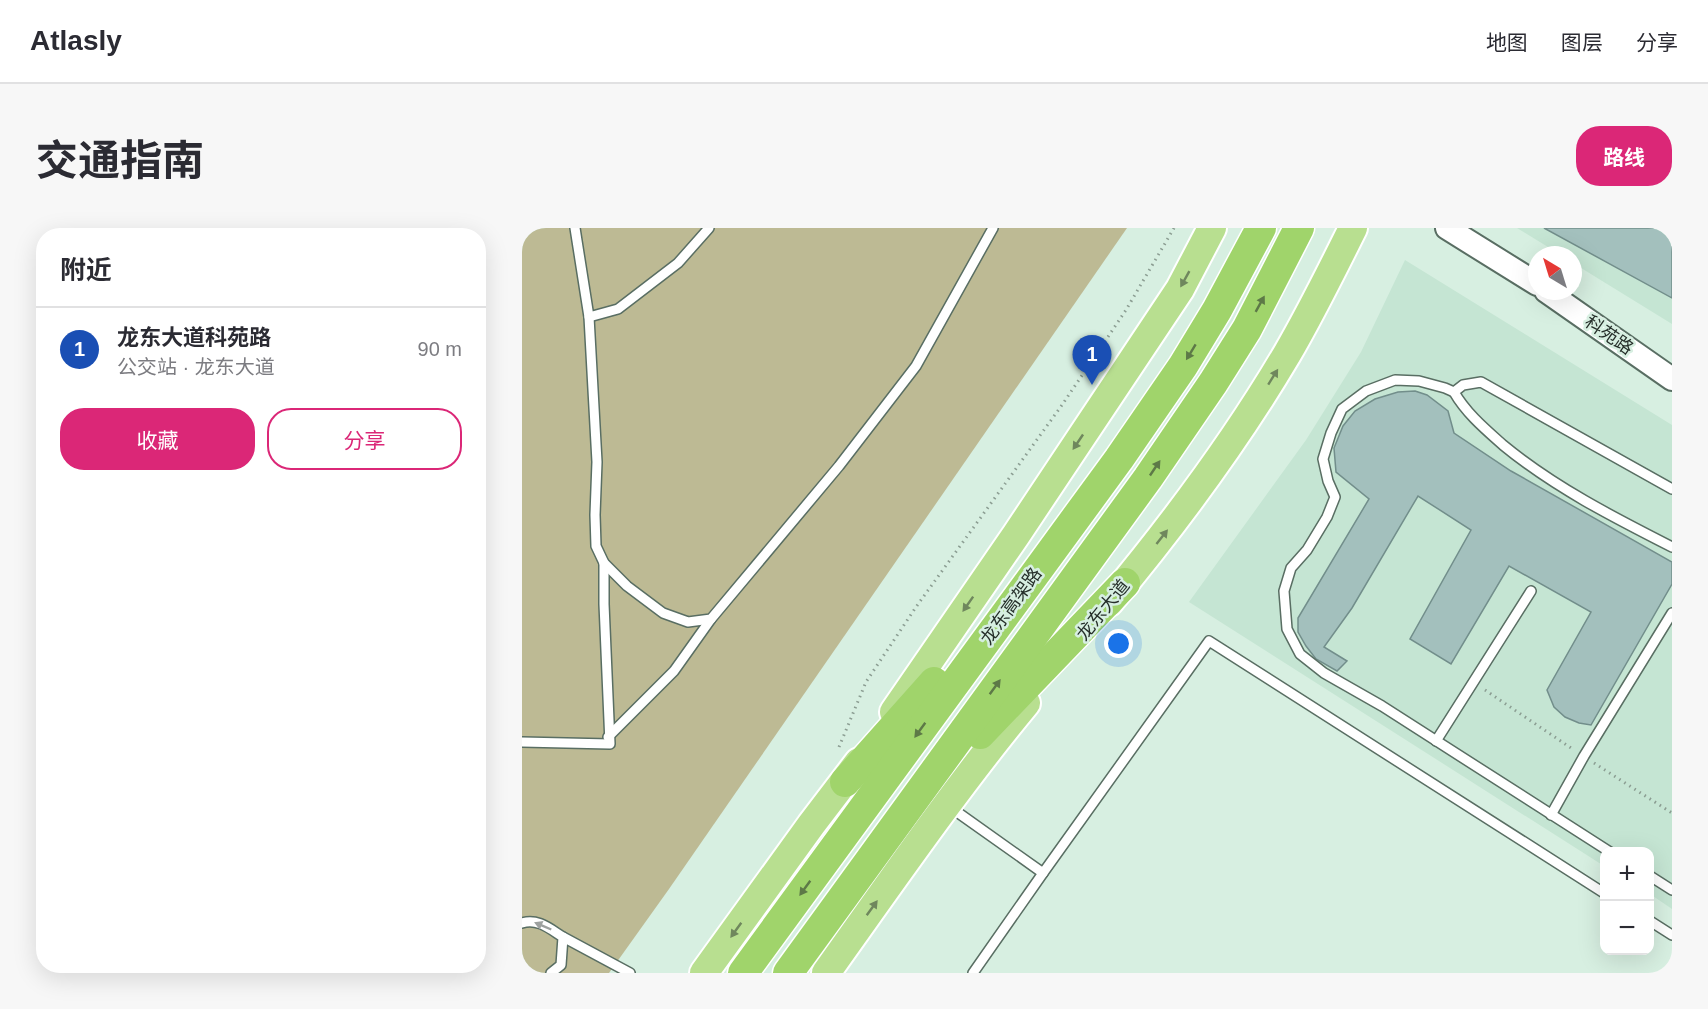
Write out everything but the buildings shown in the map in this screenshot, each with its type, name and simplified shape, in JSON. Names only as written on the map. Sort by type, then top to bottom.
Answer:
[{"type":"highway","name":"龙东高架路","points":[[743,973],[1119,459],[1183,366],[1217,310],[1261,228]]},
{"type":"highway","name":"龙东高架路","points":[[788,973],[1148,478],[1247,329],[1299,228]]},
{"type":"highway","points":[[845,782],[1055,545]]},
{"type":"highway","points":[[899,819],[1125,583]]},
{"type":"main road","points":[[704,973],[811,825],[845,782],[1009,545],[1179,289],[1212,228]]},
{"type":"main road","name":"龙东大道","points":[[825,973],[1004,730],[1187,505],[1288,352],[1353,228]]},
{"type":"street","points":[[1447,228],[1528,278]]},
{"type":"street","name":"科苑路","points":[[1559,300],[1672,378]]},
{"type":"lane","points":[[575,228],[589,317],[597,462],[596,546],[604,563],[627,586],[663,613],[688,622],[711,619]]},
{"type":"lane","points":[[589,317],[618,309],[678,263],[709,228]]},
{"type":"lane","points":[[608,736],[674,671],[711,619],[839,466],[916,366],[993,228]]},
{"type":"lane","points":[[1602,847],[1382,706],[1324,673],[1300,654],[1287,629],[1284,591],[1292,568],[1307,550],[1327,517],[1335,496],[1328,481],[1323,459],[1342,409],[1366,391],[1395,380],[1419,381],[1454,392],[1462,406],[1488,432],[1529,466],[1570,492],[1672,547]]},
{"type":"lane","points":[[1454,392],[1463,385],[1481,382],[1672,489]]},
{"type":"lane","points":[[522,742],[610,744],[604,563]]},
{"type":"lane","points":[[1436,741],[1531,591]]},
{"type":"lane","points":[[1551,815],[1584,756],[1672,612]]},
{"type":"lane","points":[[972,973],[1209,641],[1600,889]]},
{"type":"lane","points":[[948,805],[1043,873]]},
{"type":"lane","points":[[1654,878],[1671,887]]},
{"type":"lane","points":[[522,923],[528,921],[543,924],[563,938],[630,973]]},
{"type":"lane","points":[[1654,924],[1672,935]]},
{"type":"lane","points":[[551,973],[561,965],[563,938]]},
{"type":"path","points":[[838,750],[866,682],[916,607],[1075,386],[1126,310],[1174,228]]},
{"type":"shaded area","points":[[522,228],[1127,228],[609,973],[522,973]]},
{"type":"shaded area","points":[[1517,228],[1672,228],[1672,324],[1582,269],[1582,246],[1546,246]]},
{"type":"shaded area","points":[[1405,260],[1672,425],[1672,909],[1654,897],[1654,847],[1600,847],[1600,863],[1189,602],[1306,440],[1361,352]]},
{"type":"place","name":"龙东大道科苑路","points":[[1092,385]]}]
